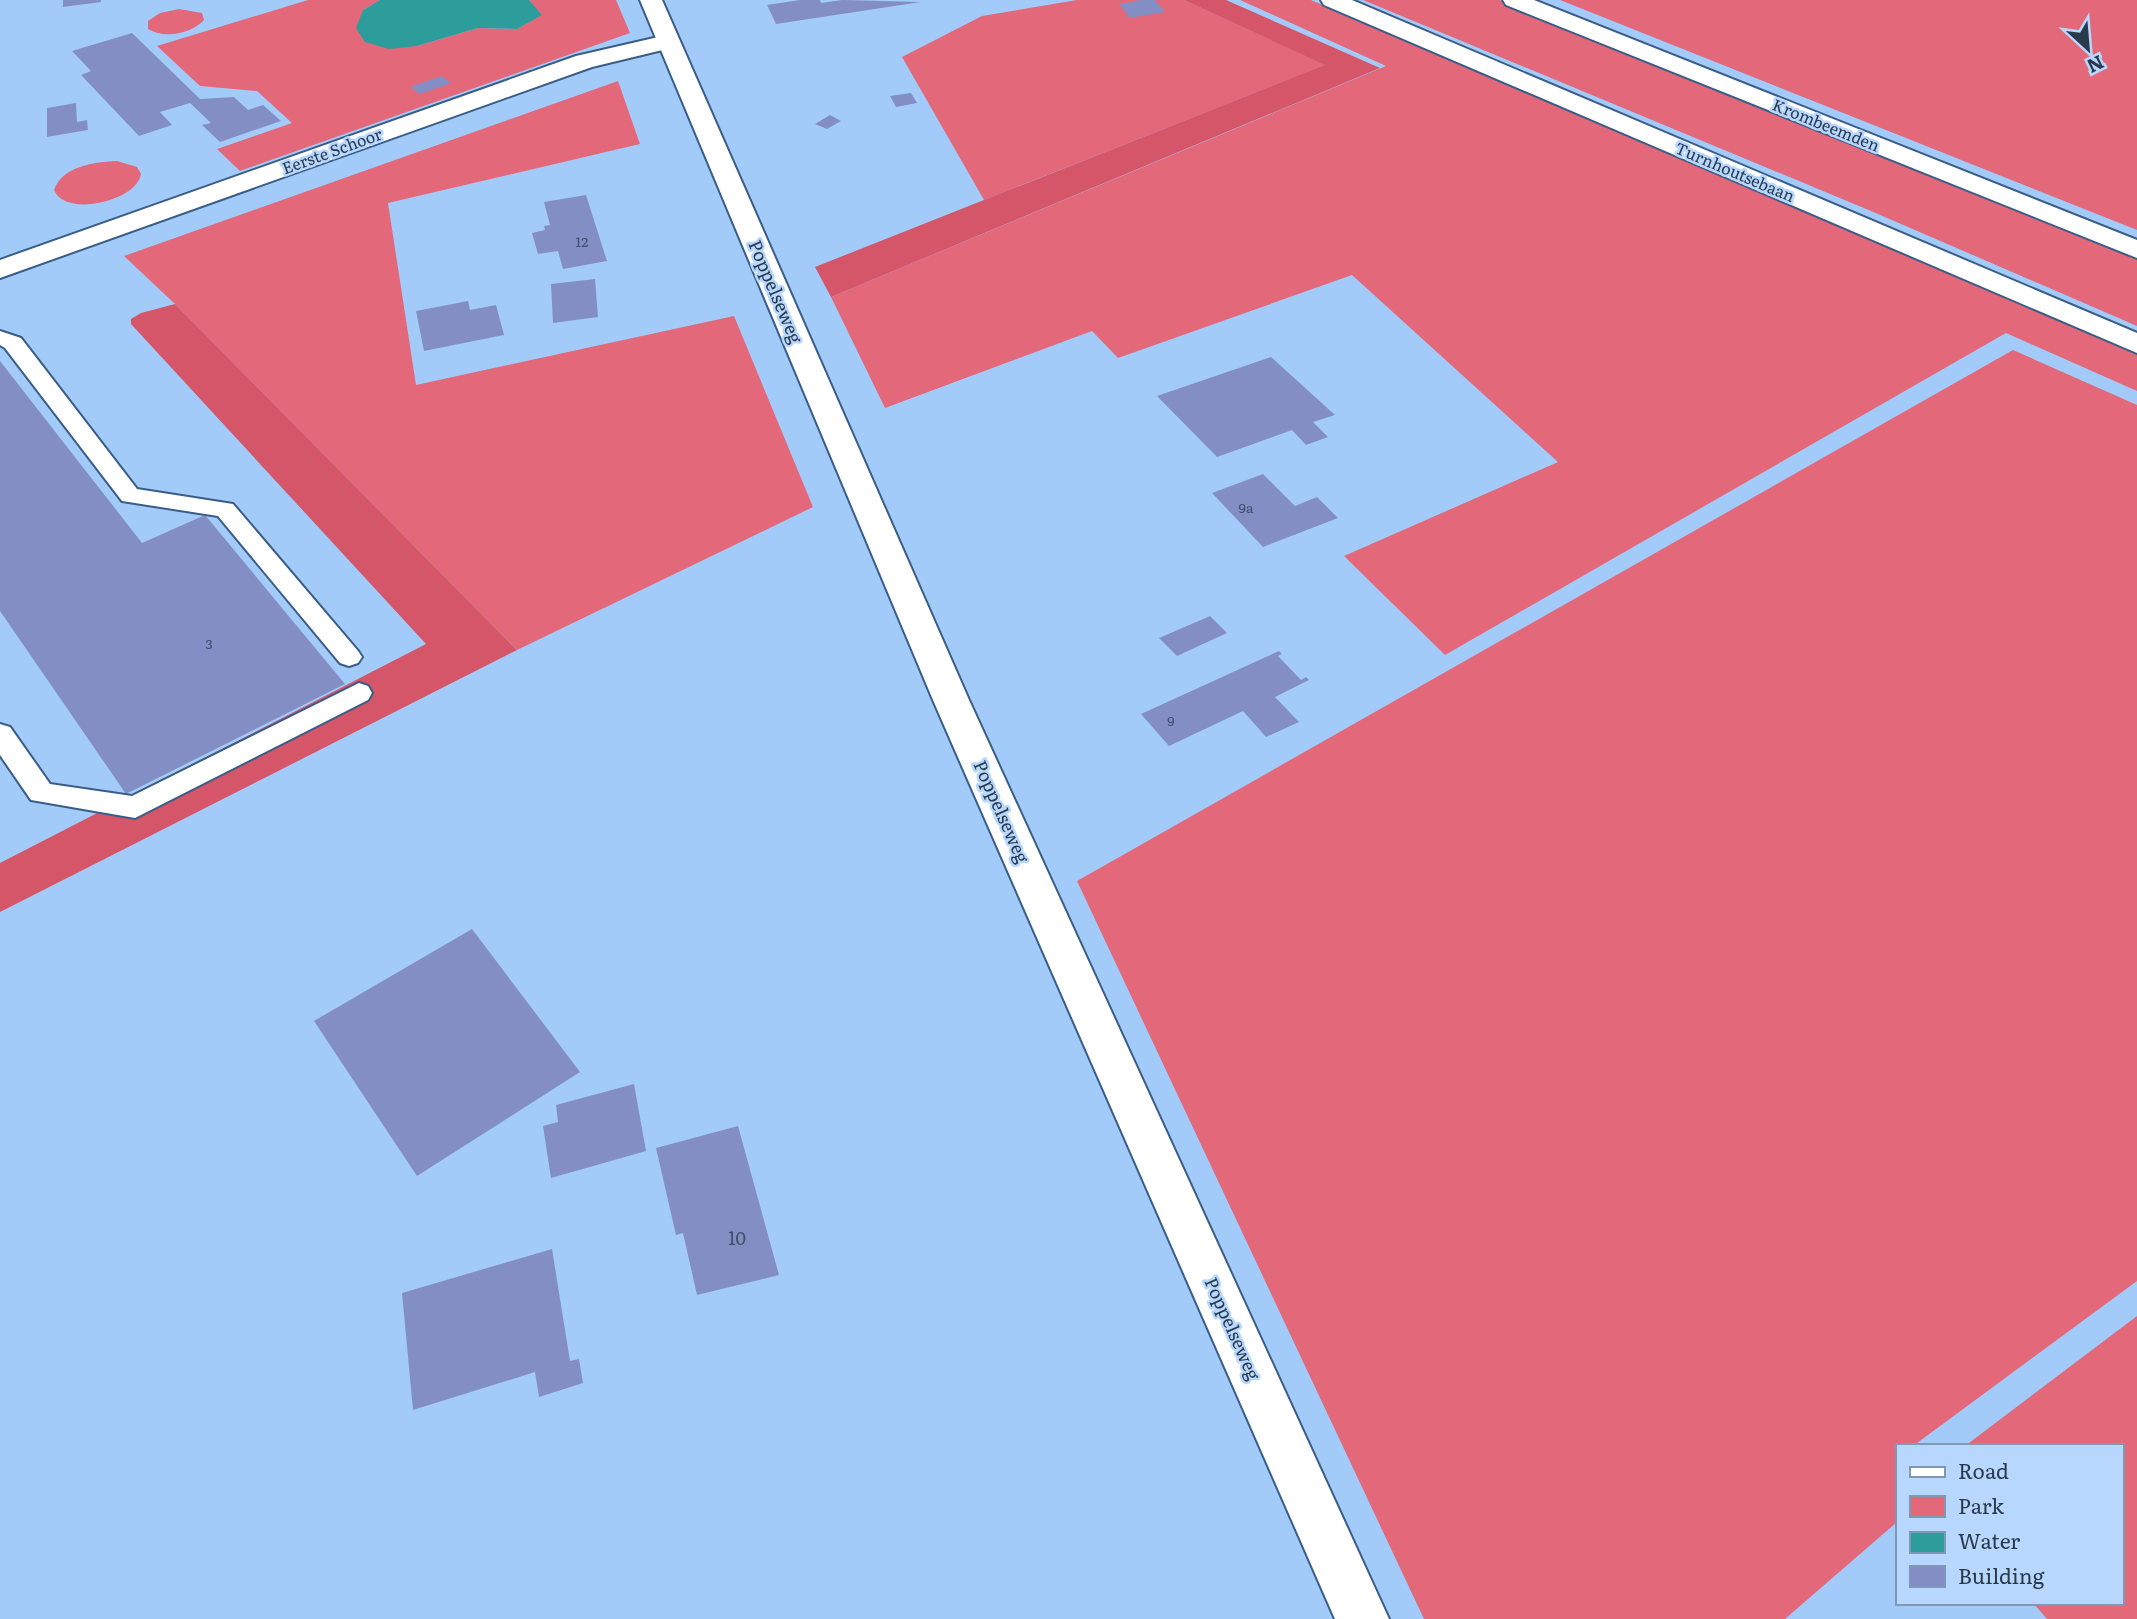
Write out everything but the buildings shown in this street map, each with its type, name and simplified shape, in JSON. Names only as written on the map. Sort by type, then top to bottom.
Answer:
[{"type":"street","name":"Poppelseweg","points":[[651,0],[956,712],[1362,1619]]},
{"type":"street","name":"Turnhoutsebaan","points":[[1332,0],[2137,344]]},
{"type":"street","name":"Krombeemden","points":[[1514,0],[2137,250]]},
{"type":"street","name":"Eerste Schoor","points":[[0,270],[585,61],[667,42]]},
{"type":"lane","points":[[0,337],[13,343],[130,496],[225,509],[349,657]]},
{"type":"lane","points":[[0,734],[41,793],[135,807],[359,693]]},
{"type":"green space","points":[[308,0],[380,0],[363,10],[417,46],[478,28],[517,29],[541,15],[529,0],[616,0],[630,33],[240,171],[217,149],[292,123],[257,91],[200,86],[157,46]]},
{"type":"green space","points":[[1077,0],[1184,0],[1326,65],[984,200],[902,57],[982,16]]},
{"type":"green space","points":[[1240,0],[1311,0],[2137,353],[2137,391],[2006,333],[1445,655],[1344,556],[1558,462],[1352,275],[1118,358],[1092,331],[885,408],[831,297],[1386,66]]},
{"type":"green space","points":[[1363,0],[1499,0],[2137,258],[2137,326],[1871,211]]},
{"type":"green space","points":[[1560,0],[2137,0],[2137,230]]},
{"type":"green space","points":[[179,9],[202,13],[204,20],[192,29],[177,34],[162,34],[148,29],[148,21],[160,13]]},
{"type":"green space","points":[[618,81],[640,144],[388,203],[416,385],[734,316],[813,507],[517,650],[175,304],[124,256]]},
{"type":"green space","points":[[117,161],[137,167],[141,174],[137,184],[115,198],[100,203],[72,203],[61,198],[54,190],[64,175],[80,167]]},
{"type":"green space","points":[[2013,350],[2137,405],[2137,1281],[1916,1444],[1896,1444],[1896,1523],[1785,1619],[1424,1619],[1077,881]]},
{"type":"green space","points":[[2137,1316],[2137,1619],[2047,1619],[2035,1605],[2123,1605],[2123,1444],[1968,1444]]},
{"type":"shaded area","points":[[1184,0],[1226,0],[1380,68],[831,297],[815,267],[1325,65]]},
{"type":"shaded area","points":[[175,304],[517,650],[0,912],[0,863],[426,644],[131,324],[131,319],[141,313]]},
{"type":"water","points":[[380,0],[529,0],[542,15],[517,29],[478,28],[417,46],[389,49],[365,42],[356,28],[363,10]]}]
